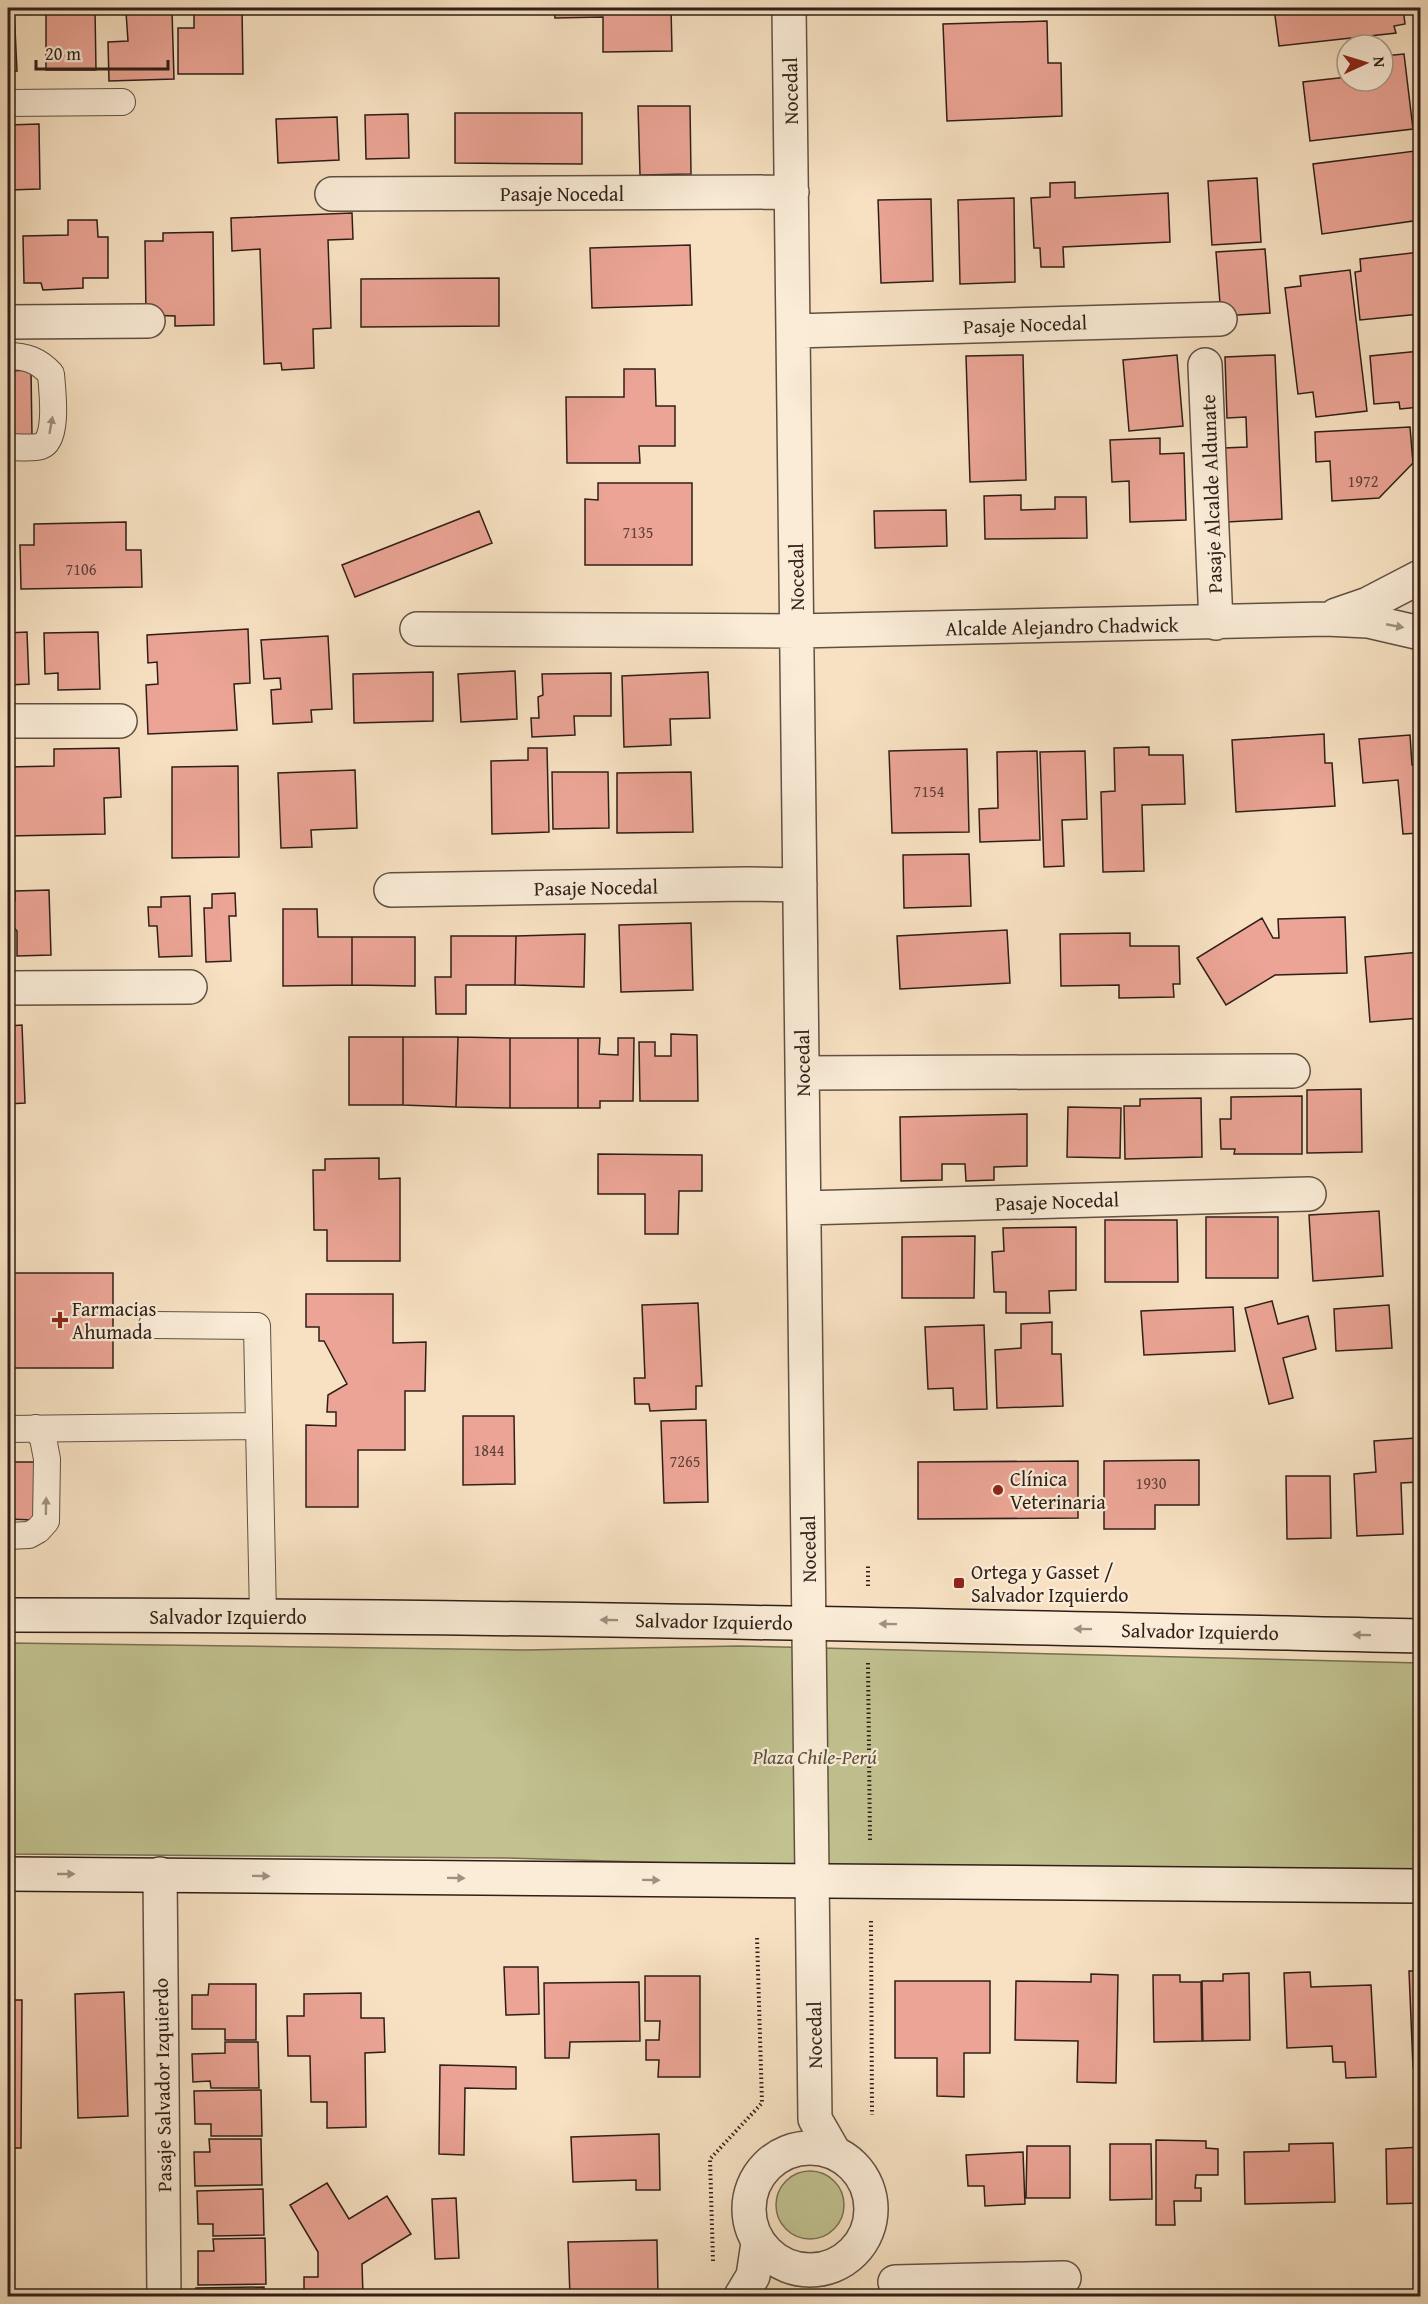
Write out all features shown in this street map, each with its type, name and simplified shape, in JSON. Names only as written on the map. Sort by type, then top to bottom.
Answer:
[{"type":"street","name":"Nocedal","points":[[789,8],[815,2119],[834,2152]]},
{"type":"street","name":"Pasaje Nocedal","points":[[332,195],[792,192]]},
{"type":"street","name":"Pasaje Nocedal","points":[[794,331],[1220,319]]},
{"type":"street","points":[[8,322],[148,321]]},
{"type":"street","name":"Pasaje Alcalde Aldunate","points":[[1205,365],[1216,623]]},
{"type":"street","name":"Alcalde Alejandro Chadwick","points":[[1326,619],[1368,604],[1420,577]]},
{"type":"street","name":"Alcalde Alejandro Chadwick","points":[[797,631],[1326,619],[1368,621],[1420,633]]},
{"type":"street","points":[[417,629],[797,631]]},
{"type":"street","points":[[8,722],[120,721]]},
{"type":"street","name":"Pasaje Nocedal","points":[[391,890],[800,885]]},
{"type":"street","points":[[8,988],[190,987]]},
{"type":"street","points":[[802,1073],[1293,1071]]},
{"type":"street","name":"Pasaje Nocedal","points":[[804,1208],[1309,1194]]},
{"type":"street","name":"Salvador Izquierdo","points":[[8,1616],[263,1615],[809,1623],[1420,1636]]},
{"type":"street","points":[[8,1874],[1420,1886]]},
{"type":"street","name":"Pasaje Salvador Izquierdo","points":[[160,1874],[164,2296]]},
{"type":"street","points":[[796,2149],[815,2119]]},
{"type":"street","points":[[814,2147],[834,2152],[853,2164],[865,2181],[872,2201],[871,2222],[863,2241],[849,2257],[831,2268],[811,2271],[790,2267],[772,2258],[758,2243],[750,2224],[748,2205],[753,2185],[763,2169],[778,2156],[796,2149],[814,2147]]},
{"type":"street","points":[[868,2228],[894,2280]]},
{"type":"street","points":[[747,2286],[758,2243]]},
{"type":"street","points":[[849,2257],[894,2280],[1064,2278]]},
{"type":"street","points":[[747,2286],[784,2264]]},
{"type":"lane","points":[[8,103],[123,102]]},
{"type":"lane","points":[[8,356],[22,356],[40,363],[51,374],[53,426],[47,442],[40,447],[8,447]]},
{"type":"lane","points":[[152,1325],[257,1326],[263,1615]]},
{"type":"lane","points":[[8,1429],[259,1426]]},
{"type":"lane","points":[[8,1536],[29,1535],[38,1530],[46,1521],[47,1459],[43,1438],[35,1428]]},
{"type":"path","points":[[713,2267],[710,2159],[762,2103],[758,1937]]},
{"type":"green space","name":"Plaza Chile-Perú","points":[[8,1643],[525,1650],[739,1646],[1420,1663],[1420,1869],[744,1865],[507,1858],[8,1854]]},
{"type":"green space","points":[[817,2171],[829,2177],[838,2186],[844,2198],[842,2218],[834,2229],[817,2239],[803,2239],[786,2229],[778,2218],[776,2198],[786,2181],[797,2173]]},
{"type":"building","points":[[8,8],[14,8],[17,71],[8,72]]},
{"type":"building","points":[[194,8],[242,8],[243,74],[178,74],[178,28],[194,28]]},
{"type":"building","points":[[554,8],[671,8],[672,51],[603,52],[603,17],[555,18]]},
{"type":"building","points":[[1274,8],[1403,8],[1405,24],[1394,26],[1396,33],[1335,33],[1335,40],[1279,46]]},
{"type":"building","points":[[46,9],[95,9],[96,70],[46,70]]},
{"type":"building","points":[[172,11],[174,79],[109,81],[108,42],[128,41],[126,12]]},
{"type":"building","points":[[1047,21],[1048,63],[1061,63],[1062,116],[947,121],[943,24]]},
{"type":"building","points":[[1404,54],[1413,129],[1310,141],[1303,82],[1335,78],[1335,93],[1395,93],[1395,55]]},
{"type":"building","points":[[638,106],[690,106],[691,174],[640,175]]},
{"type":"building","points":[[455,113],[582,113],[582,164],[455,163]]},
{"type":"building","points":[[408,114],[409,158],[366,159],[365,115]]},
{"type":"building","points":[[337,117],[339,160],[278,163],[276,119]]},
{"type":"building","points":[[39,124],[40,189],[8,190],[8,125]]},
{"type":"building","points":[[1415,151],[1420,193],[1420,220],[1322,234],[1313,164]]},
{"type":"building","points":[[1257,178],[1261,242],[1212,245],[1208,181]]},
{"type":"building","points":[[1075,182],[1075,198],[1168,193],[1170,242],[1063,247],[1064,267],[1041,267],[1040,248],[1034,248],[1031,198],[1050,197],[1050,183]]},
{"type":"building","points":[[1014,198],[1015,282],[960,284],[958,200]]},
{"type":"building","points":[[931,199],[933,281],[881,283],[878,200]]},
{"type":"building","points":[[352,213],[353,239],[328,240],[331,328],[313,329],[314,368],[282,370],[281,363],[264,364],[260,249],[232,251],[231,218]]},
{"type":"building","points":[[68,220],[97,220],[98,237],[108,237],[108,278],[83,278],[83,288],[43,290],[41,283],[24,283],[23,236],[68,235]]},
{"type":"building","points":[[213,232],[214,325],[175,326],[175,316],[146,315],[145,241],[163,241],[163,233]]},
{"type":"building","points":[[690,245],[692,305],[592,308],[590,248]]},
{"type":"building","points":[[1265,249],[1270,313],[1221,316],[1216,252]]},
{"type":"building","points":[[1420,252],[1420,314],[1360,320],[1355,272],[1361,271],[1360,259]]},
{"type":"building","points":[[1350,270],[1367,411],[1316,417],[1313,392],[1298,394],[1285,288],[1301,286],[1300,276]]},
{"type":"building","points":[[499,278],[499,326],[361,327],[361,279]]},
{"type":"building","points":[[1420,351],[1420,407],[1400,409],[1399,402],[1374,404],[1370,356]]},
{"type":"building","points":[[1023,355],[1026,480],[970,482],[966,356]]},
{"type":"building","points":[[1177,355],[1183,426],[1129,431],[1123,360]]},
{"type":"building","points":[[1275,355],[1282,519],[1227,522],[1224,448],[1247,447],[1246,417],[1227,418],[1225,357]]},
{"type":"building","points":[[624,369],[655,369],[656,406],[675,406],[675,446],[639,446],[640,463],[567,463],[566,397],[624,397]]},
{"type":"building","points":[[31,370],[32,436],[8,437],[8,371]]},
{"type":"building","points":[[1410,427],[1413,463],[1379,498],[1332,501],[1330,461],[1316,462],[1315,432]]},
{"type":"building","points":[[1160,438],[1160,454],[1184,453],[1186,520],[1130,522],[1129,481],[1112,482],[1110,440]]},
{"type":"building","points":[[598,483],[692,483],[692,565],[585,565],[585,499],[598,500]]},
{"type":"building","points":[[1021,495],[1021,510],[1055,509],[1055,497],[1086,497],[1087,538],[985,539],[984,496]]},
{"type":"building","points":[[946,510],[947,546],[875,548],[874,511]]},
{"type":"building","points":[[479,511],[492,543],[355,597],[342,565]]},
{"type":"building","points":[[126,522],[126,550],[141,550],[142,587],[21,589],[20,545],[34,545],[34,524]]},
{"type":"building","points":[[248,629],[250,683],[234,684],[237,730],[148,734],[146,685],[158,684],[157,662],[148,663],[147,635]]},
{"type":"building","points":[[27,632],[29,684],[8,685],[8,633]]},
{"type":"building","points":[[98,632],[100,689],[58,690],[58,673],[45,674],[44,633]]},
{"type":"building","points":[[328,636],[332,709],[311,710],[312,722],[273,724],[271,690],[281,689],[280,678],[264,679],[261,640]]},
{"type":"building","points":[[515,671],[517,719],[461,722],[458,674]]},
{"type":"building","points":[[433,672],[433,721],[354,723],[353,674]]},
{"type":"building","points":[[708,672],[710,718],[670,719],[671,745],[624,747],[622,676]]},
{"type":"building","points":[[611,673],[611,716],[574,716],[575,735],[532,737],[531,718],[539,718],[538,697],[543,695],[542,674]]},
{"type":"building","points":[[1324,734],[1325,763],[1332,763],[1335,806],[1236,812],[1232,740]]},
{"type":"building","points":[[1410,735],[1412,765],[1420,764],[1420,833],[1403,834],[1398,780],[1363,783],[1359,739]]},
{"type":"building","points":[[1149,747],[1149,755],[1183,755],[1185,804],[1142,805],[1144,871],[1103,872],[1101,792],[1115,791],[1114,748]]},
{"type":"building","points":[[119,748],[121,797],[104,798],[105,834],[8,836],[8,767],[54,766],[54,749]]},
{"type":"building","points":[[528,748],[547,748],[549,832],[492,834],[491,761],[528,760]]},
{"type":"building","points":[[967,749],[969,832],[892,833],[889,751]]},
{"type":"building","points":[[1037,751],[1040,840],[980,842],[979,809],[998,808],[997,752]]},
{"type":"building","points":[[1085,751],[1087,819],[1062,820],[1064,866],[1044,867],[1040,752]]},
{"type":"building","points":[[238,766],[239,857],[172,858],[172,767]]},
{"type":"building","points":[[355,770],[357,828],[311,830],[312,847],[281,848],[278,773]]},
{"type":"building","points":[[552,772],[608,772],[609,828],[553,829]]},
{"type":"building","points":[[691,772],[693,832],[617,833],[617,773]]},
{"type":"building","points":[[969,854],[971,906],[904,908],[903,855]]},
{"type":"building","points":[[49,890],[51,955],[17,956],[17,931],[8,921],[8,908],[15,901],[15,891]]},
{"type":"building","points":[[235,893],[236,916],[229,916],[231,961],[206,962],[204,908],[212,908],[212,894]]},
{"type":"building","points":[[190,896],[192,956],[159,957],[157,926],[149,926],[148,907],[161,907],[161,897]]},
{"type":"building","points":[[283,909],[317,909],[318,937],[352,937],[352,985],[283,986]]},
{"type":"building","points":[[1345,917],[1347,973],[1275,975],[1226,1005],[1197,958],[1262,918],[1273,938],[1279,938],[1278,919]]},
{"type":"building","points":[[691,923],[693,990],[621,992],[619,925]]},
{"type":"building","points":[[1007,930],[1010,983],[900,989],[897,936]]},
{"type":"building","points":[[1130,933],[1130,946],[1179,946],[1180,984],[1173,984],[1174,997],[1119,998],[1119,985],[1061,986],[1060,934]]},
{"type":"building","points":[[585,934],[584,987],[515,985],[516,936]]},
{"type":"building","points":[[451,936],[516,936],[515,985],[466,985],[466,1014],[436,1014],[435,977],[451,977]]},
{"type":"building","points":[[352,937],[415,937],[415,986],[352,985]]},
{"type":"building","points":[[1420,952],[1420,1018],[1370,1022],[1365,957]]},
{"type":"building","points":[[22,1025],[25,1103],[8,1104],[8,1026]]},
{"type":"building","points":[[671,1034],[697,1035],[698,1101],[640,1101],[639,1042],[655,1042],[655,1056],[671,1056]]},
{"type":"building","points":[[349,1037],[403,1037],[403,1105],[349,1105]]},
{"type":"building","points":[[403,1037],[458,1037],[456,1107],[403,1105]]},
{"type":"building","points":[[458,1037],[510,1038],[510,1108],[456,1107]]},
{"type":"building","points":[[510,1038],[578,1038],[578,1108],[510,1108]]},
{"type":"building","points":[[578,1038],[600,1038],[599,1054],[618,1055],[618,1038],[634,1038],[633,1101],[600,1101],[600,1108],[578,1108]]},
{"type":"building","points":[[1361,1089],[1362,1152],[1307,1153],[1307,1090]]},
{"type":"building","points":[[1302,1096],[1302,1154],[1234,1154],[1235,1149],[1221,1149],[1220,1119],[1231,1119],[1231,1097]]},
{"type":"building","points":[[1201,1098],[1202,1157],[1125,1159],[1124,1106],[1140,1106],[1140,1099]]},
{"type":"building","points":[[1068,1107],[1121,1108],[1120,1158],[1067,1157]]},
{"type":"building","points":[[1027,1114],[1027,1166],[994,1167],[994,1180],[966,1181],[965,1164],[942,1164],[942,1180],[901,1181],[900,1117]]},
{"type":"building","points":[[598,1154],[702,1155],[702,1191],[679,1191],[678,1234],[645,1234],[645,1194],[598,1194]]},
{"type":"building","points":[[379,1158],[379,1179],[400,1178],[400,1261],[327,1261],[327,1230],[314,1230],[313,1170],[325,1170],[325,1159]]},
{"type":"building","points":[[1379,1211],[1383,1276],[1313,1281],[1309,1215]]},
{"type":"building","points":[[1206,1217],[1278,1217],[1278,1278],[1206,1278]]},
{"type":"building","points":[[1105,1220],[1177,1220],[1178,1282],[1105,1282]]},
{"type":"building","points":[[1076,1227],[1076,1290],[1049,1291],[1050,1313],[1006,1313],[1006,1292],[994,1292],[992,1252],[1004,1251],[1003,1228]]},
{"type":"building","points":[[975,1236],[974,1298],[902,1298],[902,1237]]},
{"type":"building","name":"Farmacias Ahumada","points":[[8,1273],[113,1273],[113,1368],[8,1368]]},
{"type":"building","points":[[306,1294],[393,1294],[393,1343],[426,1342],[425,1391],[405,1391],[405,1450],[358,1450],[358,1507],[306,1507],[306,1425],[336,1426],[336,1412],[327,1412],[328,1395],[347,1384],[324,1341],[319,1341],[319,1327],[306,1327]]},
{"type":"building","points":[[1272,1301],[1278,1324],[1308,1316],[1316,1349],[1283,1358],[1293,1398],[1269,1404],[1245,1308]]},
{"type":"building","points":[[698,1303],[702,1386],[696,1386],[696,1409],[650,1411],[649,1404],[635,1404],[634,1378],[645,1378],[642,1305]]},
{"type":"building","points":[[1389,1305],[1392,1348],[1336,1351],[1334,1309]]},
{"type":"building","points":[[1233,1307],[1235,1351],[1144,1355],[1141,1311]]},
{"type":"building","points":[[1052,1322],[1052,1354],[1061,1354],[1063,1406],[997,1408],[995,1350],[1021,1348],[1021,1324]]},
{"type":"building","points":[[984,1325],[987,1409],[954,1410],[953,1388],[928,1389],[925,1327]]},
{"type":"building","points":[[463,1416],[514,1416],[515,1484],[463,1485]]},
{"type":"building","points":[[706,1420],[708,1502],[664,1503],[661,1421]]},
{"type":"building","points":[[1416,1438],[1419,1482],[1401,1483],[1403,1534],[1357,1536],[1354,1474],[1376,1472],[1374,1441]]},
{"type":"building","points":[[1199,1460],[1199,1505],[1155,1505],[1155,1529],[1104,1529],[1104,1461]]},
{"type":"building","name":"Clínica Veterinaria","points":[[1078,1461],[1078,1518],[918,1519],[918,1462]]},
{"type":"building","points":[[8,1462],[35,1462],[34,1520],[8,1519]]},
{"type":"building","points":[[1286,1476],[1330,1476],[1331,1538],[1287,1539]]},
{"type":"building","points":[[504,1967],[538,1967],[539,2014],[506,2015]]},
{"type":"building","points":[[1409,1971],[1420,1971],[1420,2067],[1413,2067]]},
{"type":"building","points":[[1310,1972],[1311,1987],[1371,1985],[1376,2077],[1346,2078],[1345,2062],[1333,2062],[1332,2046],[1287,2048],[1284,1973]]},
{"type":"building","points":[[1249,1973],[1250,2040],[1203,2041],[1202,1981],[1223,1981],[1223,1974]]},
{"type":"building","points":[[1091,1974],[1118,1975],[1116,2083],[1077,2082],[1078,2041],[1015,2040],[1016,1981],[1091,1982]]},
{"type":"building","points":[[1153,1975],[1180,1975],[1180,1982],[1201,1982],[1202,2041],[1154,2042]]},
{"type":"building","points":[[645,1976],[700,1976],[700,2077],[658,2077],[659,2060],[646,2060],[646,2040],[659,2040],[660,2021],[645,2021]]},
{"type":"building","points":[[895,1981],[990,1981],[990,2053],[964,2053],[964,2097],[937,2096],[937,2058],[895,2058]]},
{"type":"building","points":[[639,1982],[640,2041],[570,2042],[569,2058],[545,2058],[544,1983]]},
{"type":"building","points":[[209,1984],[256,1984],[256,2040],[225,2040],[225,2029],[192,2029],[192,1995],[208,1995]]},
{"type":"building","points":[[124,1992],[128,2116],[78,2118],[75,1994]]},
{"type":"building","points":[[361,1993],[361,2018],[384,2018],[385,2052],[365,2053],[366,2127],[327,2128],[327,2102],[311,2102],[310,2056],[288,2056],[287,2016],[304,2016],[304,1994]]},
{"type":"building","points":[[8,2000],[22,2000],[21,2148],[8,2148]]},
{"type":"building","points":[[225,2042],[258,2042],[259,2088],[211,2088],[210,2081],[193,2082],[192,2054],[225,2053]]},
{"type":"building","points":[[440,2065],[516,2067],[516,2089],[465,2088],[464,2155],[439,2154]]},
{"type":"building","points":[[261,2090],[262,2136],[211,2136],[211,2124],[195,2124],[194,2091]]},
{"type":"building","points":[[659,2134],[660,2190],[636,2190],[636,2180],[573,2182],[571,2137]]},
{"type":"building","points":[[209,2139],[261,2139],[262,2185],[195,2186],[194,2152],[210,2152]]},
{"type":"building","points":[[1156,2140],[1206,2141],[1206,2148],[1218,2149],[1218,2175],[1196,2175],[1195,2188],[1201,2188],[1201,2201],[1174,2201],[1175,2225],[1156,2225]]},
{"type":"building","points":[[1333,2143],[1335,2202],[1245,2204],[1244,2152],[1289,2151],[1289,2144]]},
{"type":"building","points":[[1110,2144],[1151,2144],[1152,2199],[1110,2200]]},
{"type":"building","points":[[1027,2146],[1070,2146],[1070,2198],[1026,2198]]},
{"type":"building","points":[[1420,2147],[1420,2203],[1387,2204],[1386,2149]]},
{"type":"building","points":[[1023,2152],[1025,2204],[985,2206],[984,2186],[968,2186],[966,2155]]},
{"type":"building","points":[[327,2183],[349,2219],[387,2196],[411,2234],[362,2264],[363,2296],[304,2296],[304,2277],[318,2277],[318,2252],[290,2205]]},
{"type":"building","points":[[263,2189],[264,2235],[213,2236],[213,2224],[198,2224],[197,2191]]},
{"type":"building","points":[[456,2198],[459,2258],[435,2259],[432,2199]]},
{"type":"building","points":[[265,2238],[266,2284],[198,2285],[198,2251],[214,2251],[213,2239]]},
{"type":"building","points":[[657,2240],[658,2296],[570,2296],[568,2242]]},
{"type":"building","points":[[264,2287],[264,2296],[197,2296],[196,2288]]},
{"type":"place","name":"Farmacias Ahumada","points":[[60,1320]]},
{"type":"place","name":"Clínica Veterinaria","points":[[998,1490]]},
{"type":"place","name":"Ortega y Gasset / Salvador Izquierdo","points":[[959,1583]]}]
